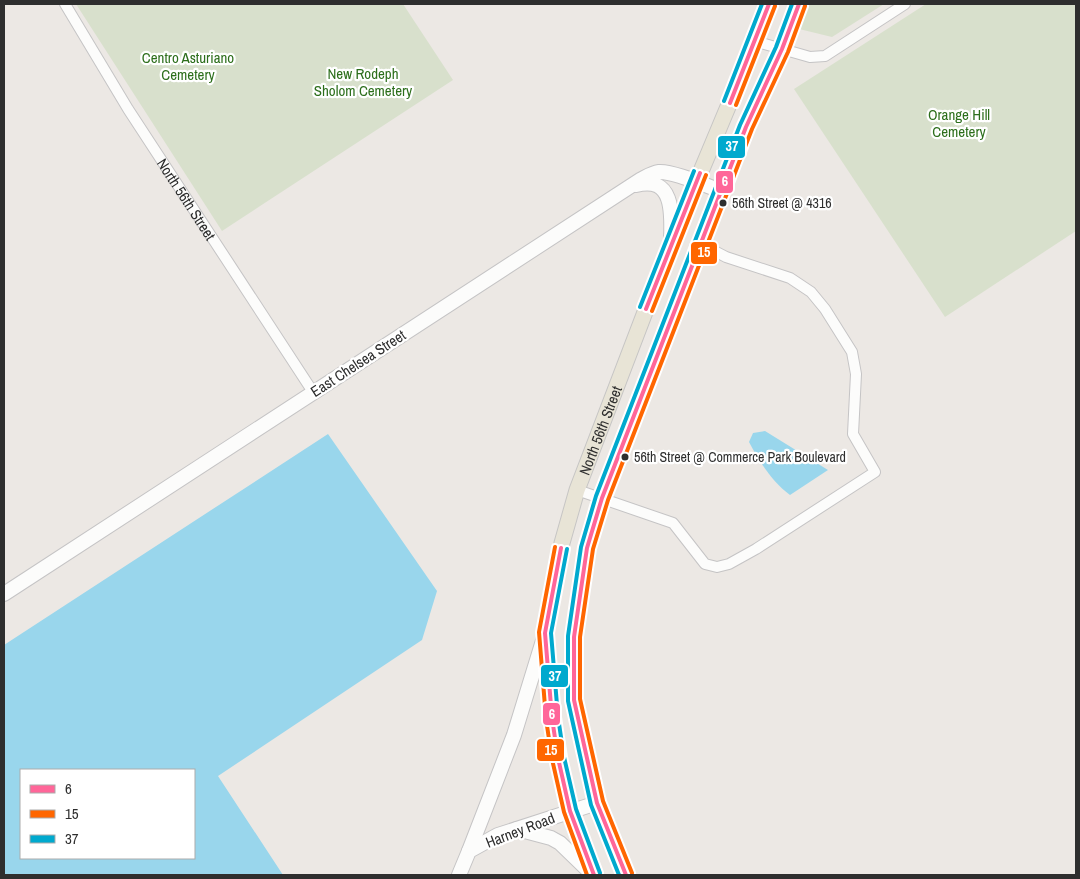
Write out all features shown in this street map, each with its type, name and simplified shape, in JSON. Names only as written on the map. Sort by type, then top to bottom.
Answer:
[{"type":"main road","name":"North 56th Street","points":[[594,875],[570,810],[558,758],[552,718],[545,633],[562,543],[577,490],[670,245],[769,4]]},
{"type":"main road","name":"North 56th Street","points":[[626,875],[597,803],[574,700],[574,637],[587,548],[602,498],[700,244],[746,128],[782,49],[799,4]]},
{"type":"street","name":"North 56th Street","points":[[65,4],[128,109],[314,392]]},
{"type":"street","points":[[754,41],[810,57],[825,56],[905,4]]},
{"type":"street","name":"East Chelsea Street","points":[[4,594],[628,188],[657,172],[663,172],[721,191]]},
{"type":"street","points":[[628,188],[640,184],[650,184],[663,190],[667,195],[672,217],[670,245]]},
{"type":"street","points":[[577,490],[673,523],[705,564],[716,567],[729,564],[756,549],[875,472],[853,434],[856,374],[852,352],[825,310],[811,292],[790,278],[726,257],[700,244]]},
{"type":"street","points":[[469,851],[514,735],[545,633]]},
{"type":"street","name":"Harney Road","points":[[460,875],[469,851],[498,835],[570,810],[597,803]]},
{"type":"street","points":[[517,829],[551,838],[560,843],[594,875]]},
{"type":"green space","points":[[76,4],[403,4],[453,80],[222,231]]},
{"type":"green space","points":[[805,4],[884,4],[832,37],[795,28]]},
{"type":"green space","name":"Orange Hill Cemetery","points":[[926,4],[1076,4],[1076,231],[945,317],[794,89]]},
{"type":"water","points":[[765,431],[828,470],[790,495],[766,471],[749,442],[753,433]]},
{"type":"water","points":[[328,434],[437,591],[422,640],[218,776],[283,875],[4,875],[4,645]]},
{"type":"transit line","name":"37","points":[[724,101],[762,4]]},
{"type":"transit line","name":"6","points":[[730,103],[769,4]]},
{"type":"transit line","name":"37","points":[[619,875],[591,805],[568,701],[568,636],[581,547],[596,496],[740,125],[776,47],[792,4]]},
{"type":"transit line","name":"6","points":[[626,875],[597,803],[574,700],[574,637],[587,548],[602,498],[746,127],[782,49],[799,4]]},
{"type":"transit line","name":"15","points":[[736,105],[775,6]]},
{"type":"transit line","name":"15","points":[[632,873],[603,801],[580,699],[580,637],[593,549],[608,500],[752,129],[788,52],[805,6]]},
{"type":"transit line","name":"37","points":[[640,307],[694,171]]},
{"type":"transit line","name":"6","points":[[646,309],[700,173]]},
{"type":"transit line","name":"15","points":[[652,311],[706,175]]},
{"type":"transit line","name":"15","points":[[555,547],[539,632],[546,719],[552,759],[564,812],[587,875]]},
{"type":"transit line","name":"6","points":[[561,548],[545,633],[552,718],[558,758],[570,811],[594,875]]},
{"type":"transit line","name":"37","points":[[567,549],[551,633],[558,717],[564,757],[576,809],[600,873]]},
{"type":"place","name":"56th Street @ 4316","points":[[723,203]]},
{"type":"place","name":"56th Street @ Commerce Park Boulevard","points":[[625,457]]},
{"type":"park label","name":"Centro Asturiano Cemetery","points":[[188,66]]},
{"type":"park label","name":"New Rodeph Sholom Cemetery","points":[[363,82]]}]
